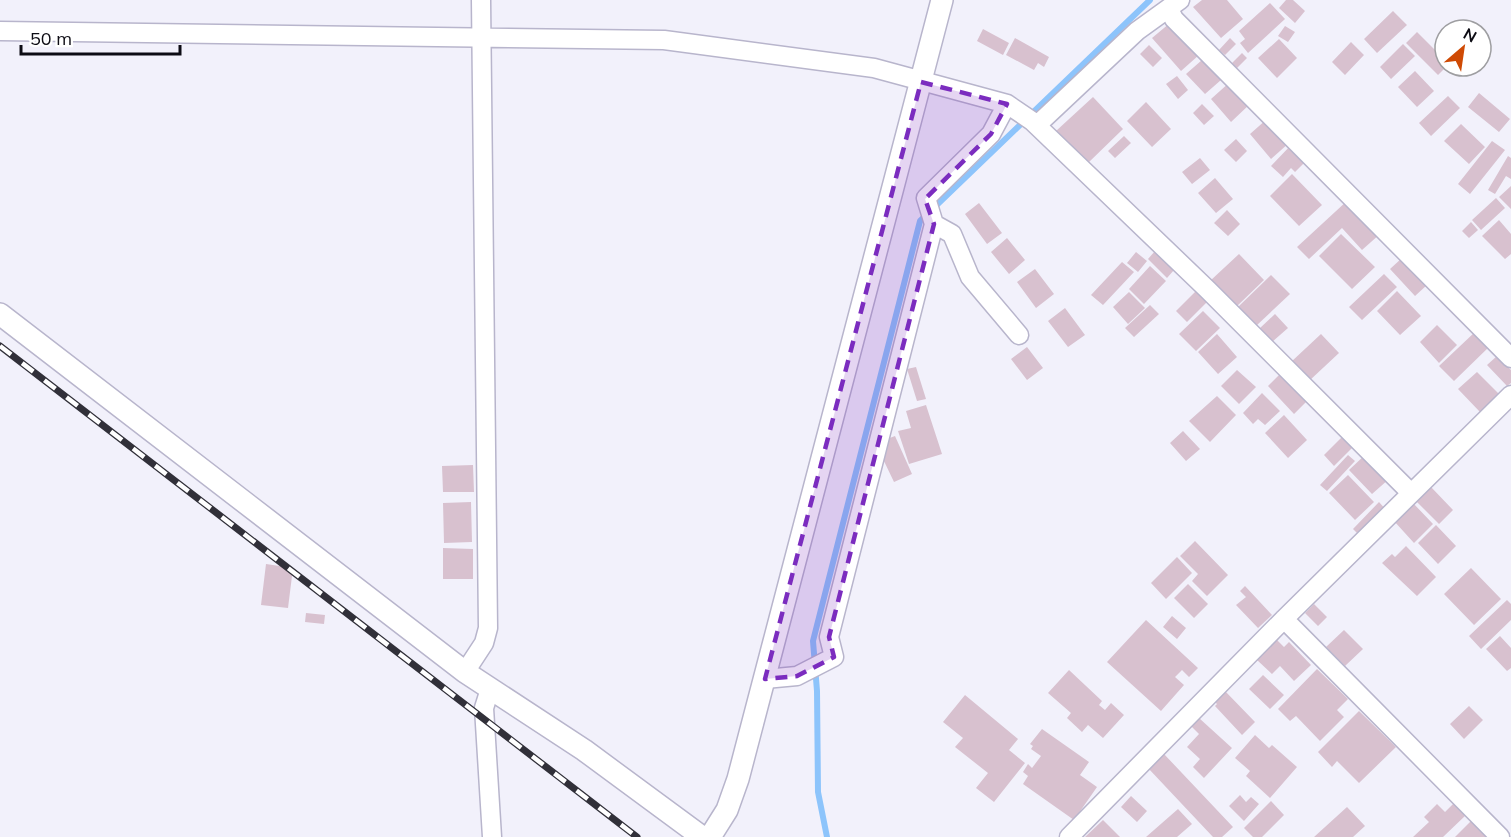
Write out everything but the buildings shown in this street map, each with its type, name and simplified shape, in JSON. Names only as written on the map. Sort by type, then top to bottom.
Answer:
[{"type":"street","points":[[465,672],[484,643],[488,627],[481,0]]},
{"type":"street","points":[[710,837],[727,810],[738,779],[942,0]]},
{"type":"street","points":[[1018,335],[970,277],[952,234],[932,216],[926,198],[991,134],[1024,115],[1174,4]]},
{"type":"street","points":[[1174,4],[1174,19],[1511,358]]},
{"type":"street","points":[[0,31],[664,40],[874,68],[1024,115],[1208,290],[1411,493]]},
{"type":"street","points":[[765,679],[797,676],[834,657],[829,637],[932,216]]},
{"type":"street","points":[[0,314],[465,672],[584,750],[702,837]]},
{"type":"street","points":[[1069,837],[1284,619],[1511,395]]},
{"type":"street","points":[[1284,619],[1500,837]]},
{"type":"street","points":[[490,689],[484,708],[492,837]]},
{"type":"highlighted area","points":[[921,82],[1007,104],[991,134],[925,199],[934,224],[829,637],[834,657],[797,676],[765,679]]},
{"type":"waterway","points":[[827,837],[818,792],[817,691],[813,641],[920,221],[1150,0]]},
{"type":"railway","points":[[0,346],[637,837]]}]
